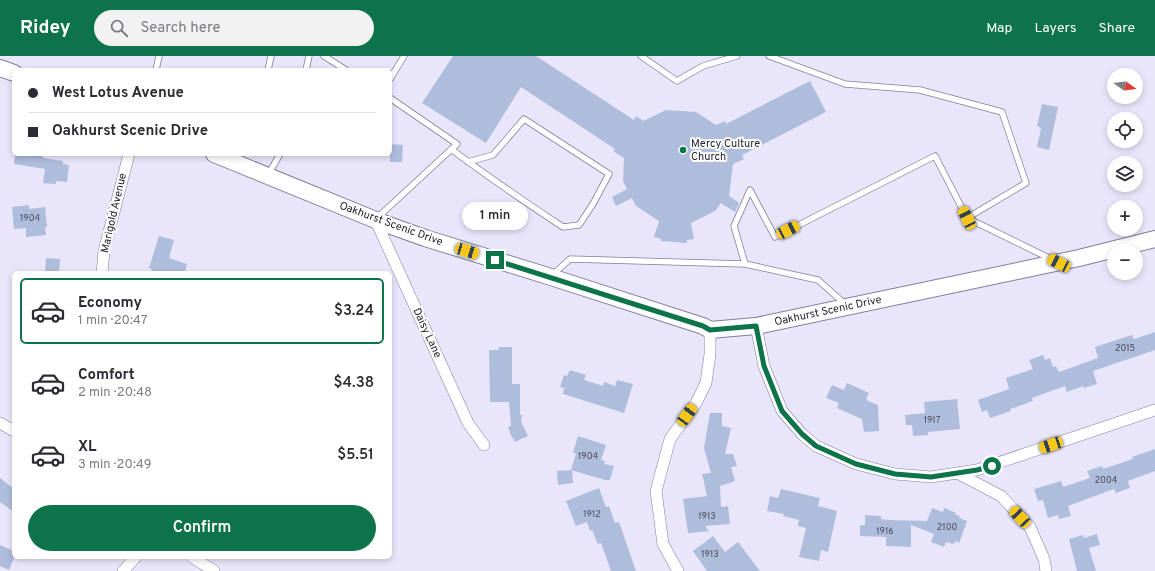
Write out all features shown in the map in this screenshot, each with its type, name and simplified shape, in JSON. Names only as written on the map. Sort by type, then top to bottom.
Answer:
[{"type":"street","points":[[0,68],[12,72]]},
{"type":"street","name":"Marigold Avenue","points":[[102,271],[104,251],[128,156]]},
{"type":"street","name":"Oakhurst Scenic Drive","points":[[219,156],[425,238],[703,326],[710,330],[756,326],[1059,263],[1155,239]]},
{"type":"street","name":"Daisy Lane","points":[[375,219],[468,423],[484,445]]},
{"type":"street","points":[[756,326],[764,366],[782,411],[802,434],[816,446],[856,464],[895,474],[931,477],[959,474],[977,470],[1155,410]]},
{"type":"street","points":[[678,571],[663,544],[656,491],[670,439],[696,403],[706,383],[710,354],[710,330]]},
{"type":"street","points":[[0,423],[12,430]]},
{"type":"street","points":[[959,474],[1001,496],[1030,527],[1044,559],[1046,571]]},
{"type":"street","points":[[123,571],[134,559]]},
{"type":"street","points":[[195,559],[214,571]]},
{"type":"lane","points":[[157,68],[160,56]]},
{"type":"lane","points":[[268,68],[271,56]]},
{"type":"lane","points":[[306,68],[309,56]]},
{"type":"lane","points":[[324,56],[343,68]]},
{"type":"lane","points":[[392,76],[404,56]]},
{"type":"lane","points":[[641,56],[677,81],[704,66],[737,56]]},
{"type":"lane","points":[[769,56],[845,84],[920,90],[1002,112],[1026,183],[967,218]]},
{"type":"lane","points":[[375,219],[457,144],[392,99]]},
{"type":"lane","points":[[451,149],[468,162],[504,188],[563,227],[579,225],[593,204],[609,174],[524,119],[493,155],[468,162]]},
{"type":"lane","points":[[268,176],[279,156]]},
{"type":"lane","points":[[745,264],[734,226],[750,190],[775,237],[935,156],[967,218],[1059,263]]},
{"type":"lane","points":[[551,277],[570,260],[745,264],[818,280],[848,307]]},
{"type":"building","name":"Mercy Culture Church","points":[[453,56],[536,56],[634,120],[636,116],[643,121],[666,110],[696,112],[716,125],[725,121],[726,124],[810,81],[826,112],[742,155],[744,159],[733,164],[729,196],[739,203],[735,212],[721,203],[715,211],[691,223],[694,239],[687,240],[687,243],[661,241],[661,239],[654,237],[659,221],[636,206],[632,198],[616,206],[612,197],[627,189],[623,181],[624,158],[613,151],[615,149],[521,87],[486,143],[422,103]]},
{"type":"building","points":[[1042,104],[1058,107],[1049,150],[1037,147],[1041,128],[1037,126]]},
{"type":"building","points":[[392,144],[403,145],[402,162],[390,162],[390,156],[392,156]]},
{"type":"building","points":[[15,156],[43,156],[43,158],[63,161],[63,164],[69,165],[67,182],[56,181],[56,184],[43,183],[45,169],[14,164]]},
{"type":"building","points":[[29,205],[29,209],[45,207],[47,227],[45,227],[46,235],[26,237],[26,228],[14,229],[12,207]]},
{"type":"building","points":[[159,236],[174,240],[169,258],[187,264],[185,271],[151,271],[152,269],[149,268]]},
{"type":"building","points":[[46,258],[60,259],[59,271],[45,271]]},
{"type":"building","points":[[1155,332],[1155,350],[1093,371],[1097,384],[1084,388],[1083,386],[1067,392],[1065,386],[1032,398],[1033,401],[1010,409],[1011,411],[990,418],[987,410],[982,412],[978,400],[1009,389],[1006,378],[1033,369],[1029,360],[1043,355],[1045,360],[1050,358],[1053,367],[1056,366],[1059,372],[1098,358],[1095,347],[1132,335],[1134,339]]},
{"type":"building","points":[[499,347],[512,347],[512,384],[520,384],[520,415],[522,415],[521,421],[528,436],[515,442],[508,427],[511,426],[509,402],[490,402],[489,350],[499,350]]},
{"type":"building","points":[[570,370],[586,375],[584,380],[603,386],[604,382],[615,386],[617,380],[633,384],[624,413],[563,394],[564,388],[560,387],[564,375],[567,376]]},
{"type":"building","points":[[847,383],[869,393],[866,400],[878,405],[879,431],[864,432],[862,419],[837,408],[839,403],[826,398],[832,385],[844,390]]},
{"type":"building","points":[[957,399],[960,429],[928,432],[928,435],[913,436],[912,425],[906,425],[905,415],[925,413],[924,402]]},
{"type":"building","points":[[710,413],[722,413],[722,426],[731,428],[725,454],[733,454],[737,466],[731,467],[735,481],[720,486],[721,507],[728,506],[730,524],[705,526],[709,531],[688,533],[683,499],[707,496],[702,474],[711,473],[704,448]]},
{"type":"building","points":[[578,436],[606,445],[601,460],[605,461],[604,464],[614,466],[610,480],[605,480],[571,470],[576,453],[573,453]]},
{"type":"building","points":[[1155,449],[1155,471],[1128,481],[1130,488],[1116,493],[1114,489],[1068,506],[1071,516],[1059,519],[1058,515],[1048,518],[1043,500],[1038,501],[1034,489],[1061,481],[1063,487],[1090,478],[1087,471],[1102,466],[1103,469],[1133,459],[1132,457]]},
{"type":"building","points":[[572,470],[573,483],[558,485],[557,471]]},
{"type":"building","points":[[0,478],[12,487],[12,511],[0,502]]},
{"type":"building","points":[[599,488],[606,507],[609,506],[615,523],[619,522],[636,571],[611,571],[601,543],[598,544],[592,530],[590,531],[587,522],[576,526],[566,501]]},
{"type":"building","points":[[781,489],[820,498],[818,506],[837,511],[828,552],[821,550],[819,561],[799,557],[806,528],[798,526],[799,520],[783,516],[784,514],[767,511],[770,496],[778,498]]},
{"type":"building","points":[[932,508],[943,512],[944,508],[956,513],[956,515],[960,516],[959,518],[967,521],[959,543],[955,541],[954,544],[946,542],[944,547],[931,542],[934,534],[911,525],[911,547],[886,546],[886,537],[860,536],[860,525],[865,525],[865,515],[881,516],[881,519],[889,520],[927,521]]},
{"type":"building","points":[[1097,534],[1100,545],[1089,548],[1096,571],[1077,571],[1069,539],[1083,535],[1084,538]]},
{"type":"building","points":[[713,536],[725,552],[738,542],[760,571],[707,571],[693,551]]},
{"type":"building","points":[[0,545],[12,550],[12,559],[14,559],[9,570],[0,566]]},
{"type":"place","name":"Mercy Culture Church","points":[[683,150]]},
{"type":"route","points":[[495,260],[703,326],[710,330],[729,330],[756,326],[764,366],[782,411],[802,434],[816,446],[856,464],[895,474],[931,477],[959,474],[992,466]]}]
